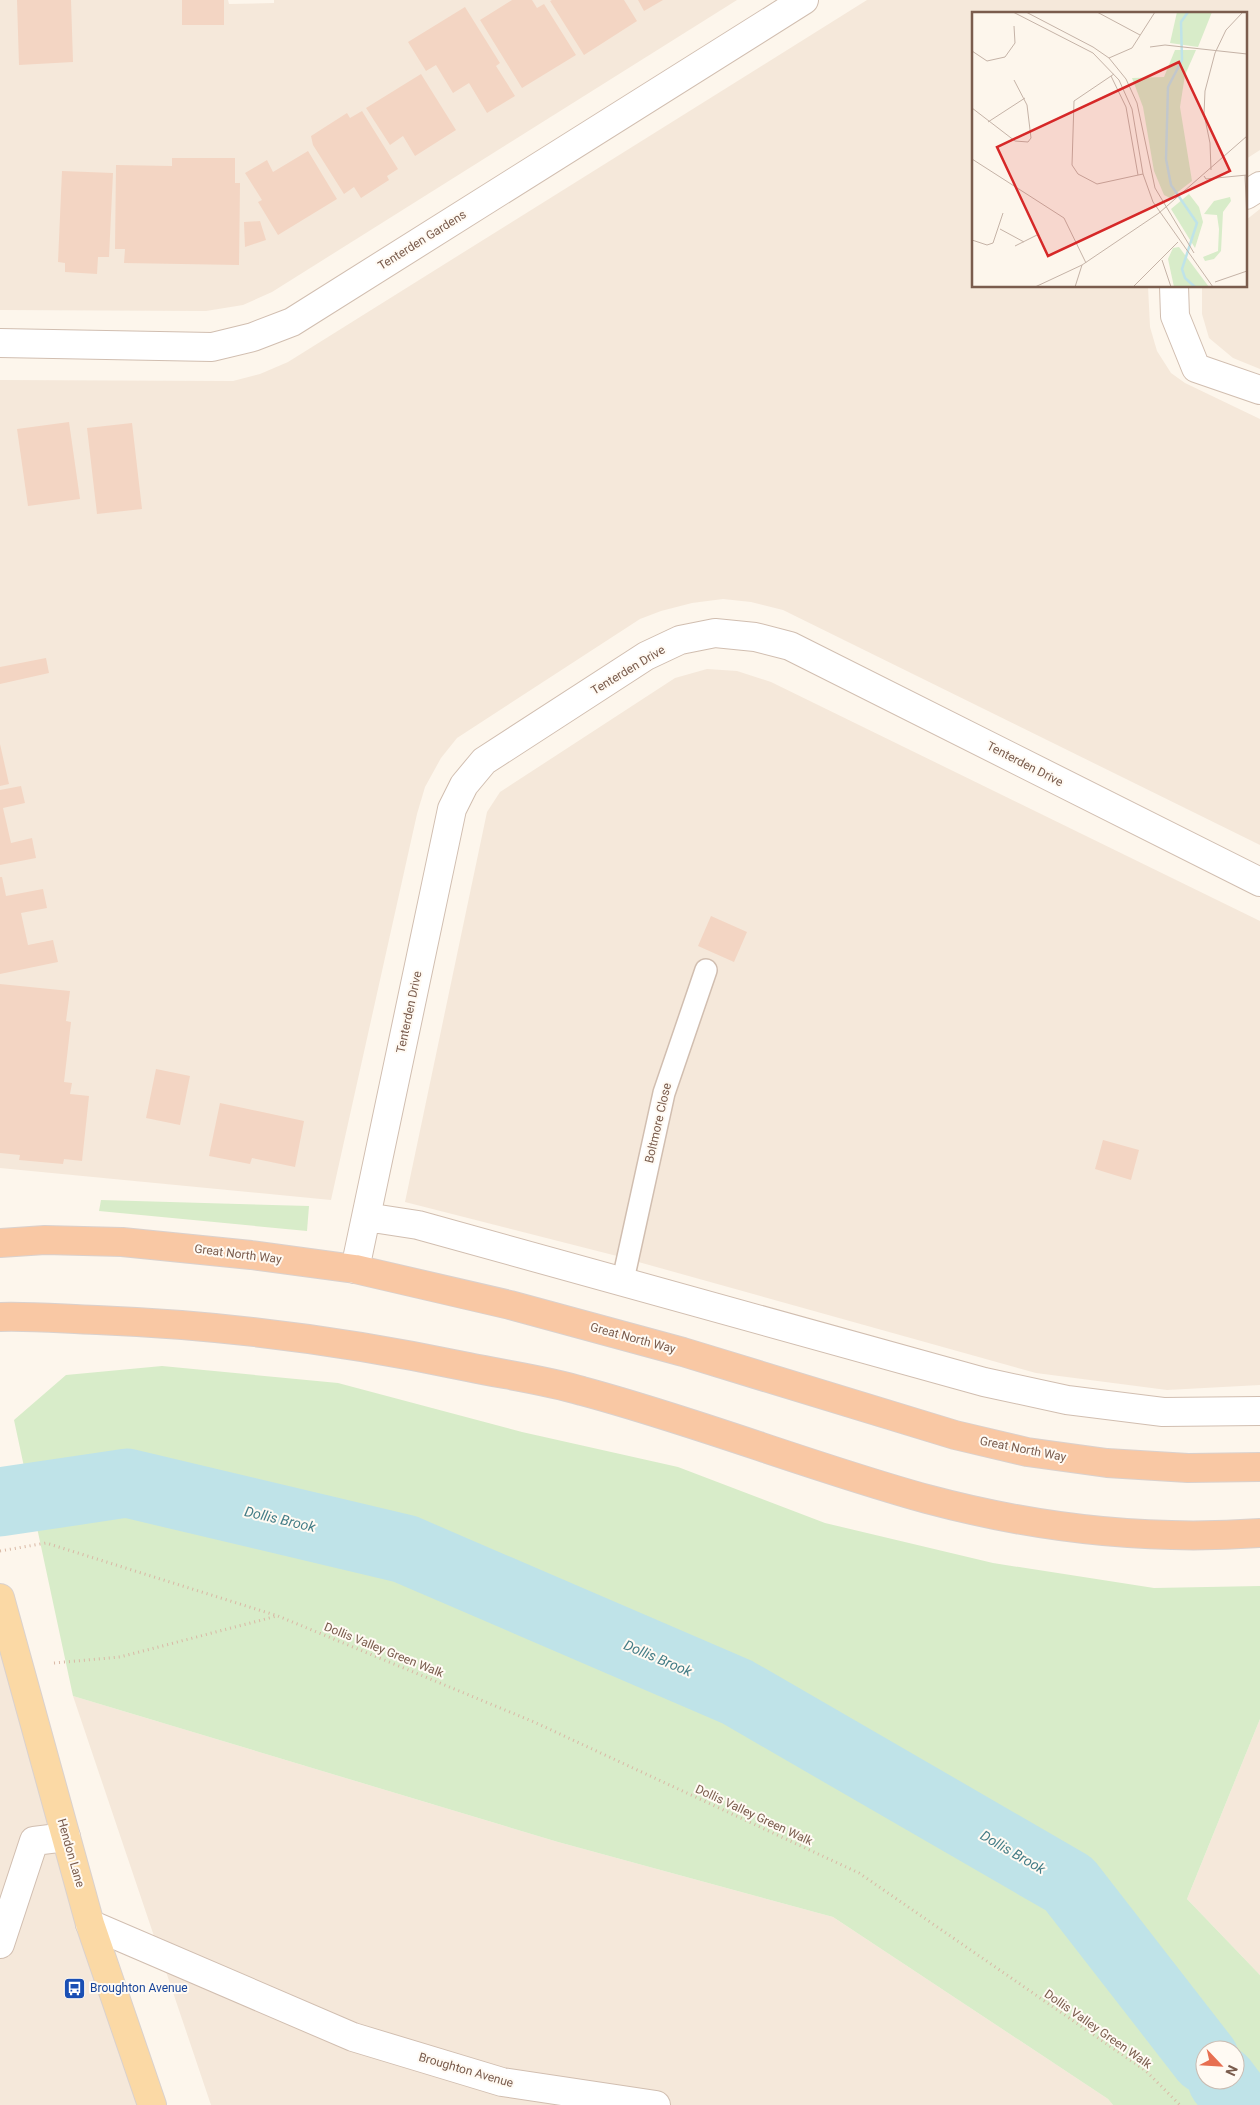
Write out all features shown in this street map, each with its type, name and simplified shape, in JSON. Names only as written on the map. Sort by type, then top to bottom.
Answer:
[{"type":"highway","name":"Great North Way","points":[[0,1243],[45,1240],[122,1242],[251,1255],[355,1269],[510,1305],[673,1349],[954,1435],[1027,1452],[1116,1464],[1188,1468],[1260,1466]]},
{"type":"highway","points":[[0,1317],[174,1323],[322,1340],[434,1360],[580,1390],[927,1498],[998,1515],[1053,1525],[1132,1533],[1232,1535],[1260,1533]]},
{"type":"main road","name":"Hendon Lane","points":[[3,1622],[19,1669],[90,1924],[152,2105]]},
{"type":"street","name":"Tenterden Gardens","points":[[0,343],[212,347],[253,337],[292,322],[804,0]]},
{"type":"street","points":[[1248,194],[1260,186]]},
{"type":"street","points":[[1174,288],[1175,316],[1196,368],[1260,390]]},
{"type":"street","name":"Tenterden Drive","points":[[355,1269],[452,809],[464,785],[484,761],[646,656],[680,640],[715,633],[755,637],[790,646],[1260,882]]},
{"type":"street","points":[[366,1217],[418,1225],[623,1280],[984,1382],[1067,1400],[1163,1412],[1260,1411]]},
{"type":"street","points":[[0,1944],[34,1841],[66,1837]]},
{"type":"street","name":"Broughton Avenue","points":[[90,1924],[353,2036],[502,2082],[656,2105]]},
{"type":"lane","name":"Boltmore Close","points":[[623,1280],[664,1093],[706,970]]},
{"type":"path","name":"Dollis Valley Green Walk","points":[[0,1551],[46,1544],[278,1616],[534,1722],[859,1873],[1146,2072],[1180,2105]]},
{"type":"path","points":[[19,1669],[120,1657],[278,1616]]},
{"type":"shaded area","points":[[0,0],[228,0],[229,4],[274,3],[274,0],[737,0],[272,292],[243,305],[206,311],[0,310]]},
{"type":"shaded area","points":[[867,0],[1260,0],[1260,150],[1248,158],[1248,12],[972,12],[972,288],[1148,288],[1150,327],[1157,351],[1171,373],[1185,383],[1260,419],[1260,845],[783,610],[751,602],[723,599],[692,603],[640,619],[457,738],[441,758],[425,787],[417,814],[331,1200],[0,1168],[0,380],[233,381],[260,374],[288,362]]},
{"type":"shaded area","points":[[1260,209],[1260,369],[1233,358],[1209,338],[1202,314],[1202,288],[1248,288],[1248,218]]},
{"type":"shaded area","points":[[707,669],[737,671],[771,682],[1260,921],[1260,1385],[1167,1390],[1036,1373],[617,1256],[405,1202],[487,812],[500,792],[675,678]]},
{"type":"shaded area","points":[[0,1619],[152,2105],[0,2105]]},
{"type":"shaded area","points":[[73,1696],[558,1842],[833,1917],[1108,2099],[1113,2105],[211,2105]]},
{"type":"shaded area","points":[[1260,1719],[1260,1975],[1187,1899]]},
{"type":"green space","points":[[101,1200],[309,1206],[307,1231],[99,1211]]},
{"type":"green space","points":[[162,1366],[338,1383],[522,1432],[678,1467],[825,1523],[993,1563],[1154,1588],[1260,1586],[1260,1719],[1187,1899],[1260,1975],[1260,2105],[1113,2105],[1108,2099],[833,1917],[558,1842],[73,1696],[14,1420],[66,1375]]},
{"type":"building","points":[[17,0],[71,0],[73,62],[19,65]]},
{"type":"building","points":[[182,0],[224,0],[224,25],[182,25]]},
{"type":"building","points":[[512,0],[532,0],[537,8],[544,4],[576,55],[522,88],[480,20]]},
{"type":"building","points":[[624,0],[637,21],[584,55],[550,1]]},
{"type":"building","points":[[638,0],[663,0],[644,11]]},
{"type":"building","points":[[465,7],[500,63],[496,66],[515,96],[487,113],[469,83],[453,93],[436,65],[426,71],[408,42]]},
{"type":"building","points":[[421,74],[456,130],[415,156],[403,136],[390,145],[366,108]]},
{"type":"building","points":[[362,111],[398,169],[387,176],[389,180],[361,198],[354,187],[344,194],[313,145],[311,136],[347,113],[350,118]]},
{"type":"building","points":[[308,151],[337,199],[278,235],[258,202],[262,200],[245,173],[267,160],[273,172]]},
{"type":"building","points":[[172,158],[235,158],[235,183],[240,183],[239,265],[124,263],[125,249],[115,249],[116,165],[172,166]]},
{"type":"building","points":[[62,171],[113,173],[109,257],[98,257],[97,274],[65,272],[65,263],[58,262]]},
{"type":"building","points":[[260,221],[266,240],[245,247],[244,222]]},
{"type":"building","points":[[69,422],[80,499],[28,506],[17,429]]},
{"type":"building","points":[[132,423],[142,509],[97,514],[87,428]]},
{"type":"building","points":[[46,658],[49,673],[0,684],[0,667]]},
{"type":"building","points":[[0,744],[9,784],[0,786]]},
{"type":"building","points":[[21,786],[25,803],[3,808],[11,843],[32,838],[36,858],[0,865],[0,790]]},
{"type":"building","points":[[0,877],[2,877],[6,896],[43,889],[47,908],[21,913],[28,945],[53,940],[58,962],[0,974]]},
{"type":"building","points":[[711,916],[747,932],[734,962],[698,946]]},
{"type":"building","points":[[0,984],[70,991],[66,1021],[71,1022],[64,1082],[72,1083],[70,1094],[89,1096],[82,1161],[64,1159],[63,1164],[19,1160],[20,1155],[0,1153]]},
{"type":"building","points":[[156,1069],[190,1076],[180,1125],[146,1118]]},
{"type":"building","points":[[220,1103],[304,1121],[295,1167],[252,1158],[250,1164],[209,1156]]},
{"type":"building","points":[[1103,1140],[1139,1150],[1131,1180],[1095,1169]]},
{"type":"waterway","name":"Dollis Brook","points":[[0,1502],[127,1483],[405,1549],[737,1692],[1069,1884],[1195,2046]]},
{"type":"waterway","name":"Dollis Brook","points":[[1230,2090],[1241,2105]]},
{"type":"place","name":"Broughton Avenue","points":[[74,1988]]}]
